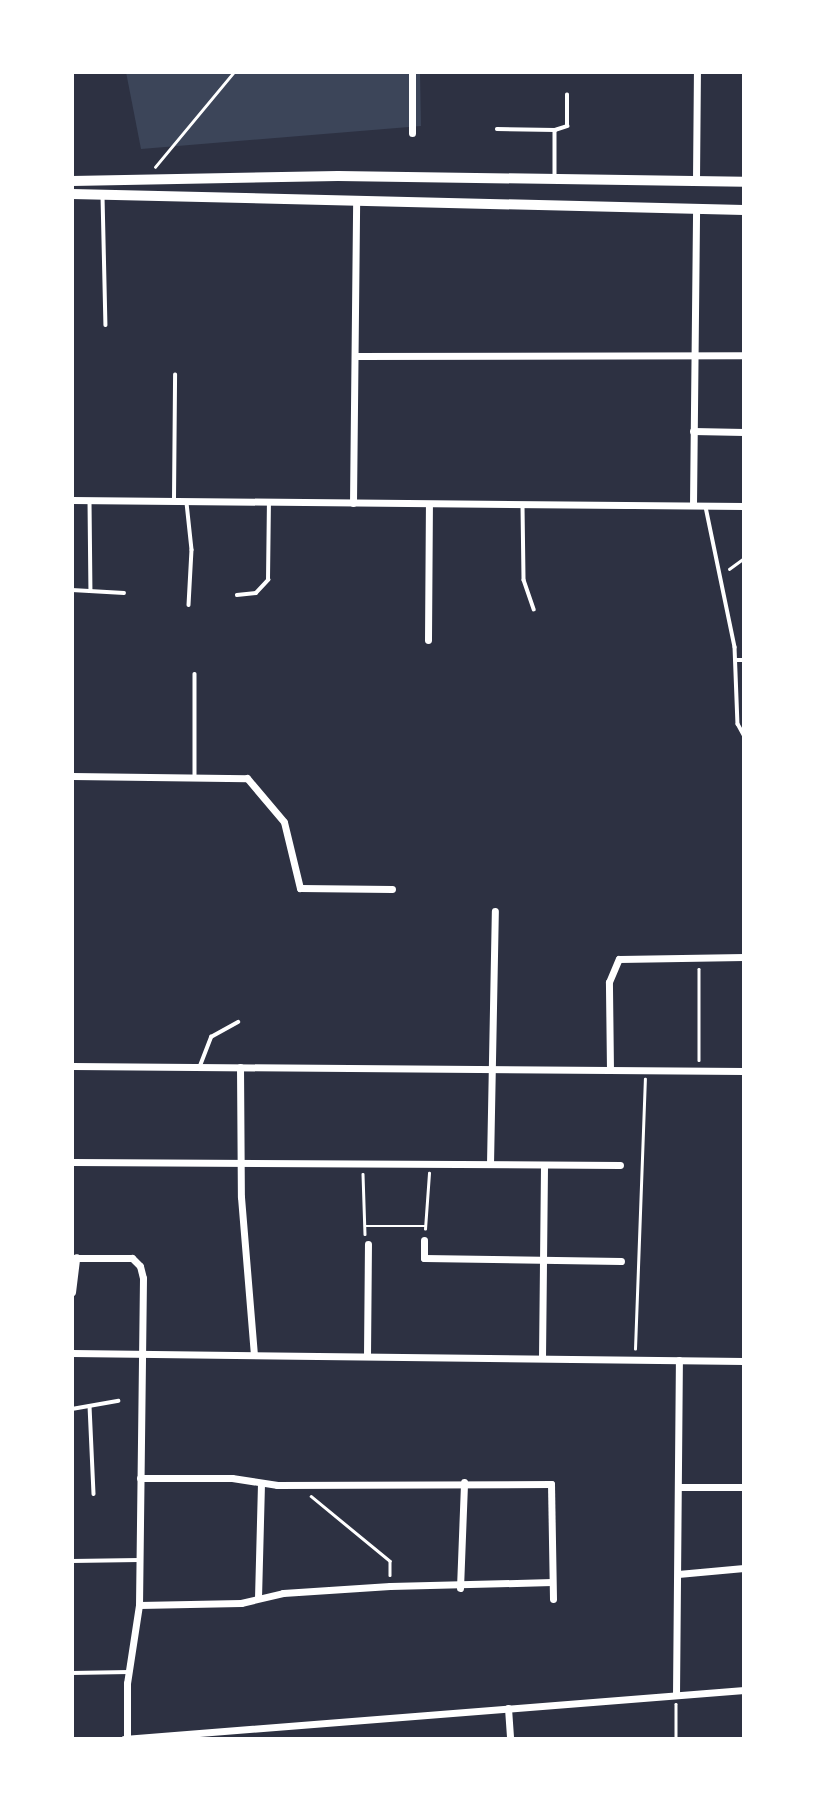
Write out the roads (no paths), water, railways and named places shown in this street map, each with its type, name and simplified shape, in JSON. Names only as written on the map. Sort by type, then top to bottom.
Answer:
[{"type":"main road","points":[[72,181],[555,178],[744,182]]},
{"type":"main road","points":[[72,194],[356,198],[744,210]]},
{"type":"street","points":[[412,72],[412,132]]},
{"type":"street","points":[[696,180],[697,72]]},
{"type":"street","points":[[353,503],[356,198]]},
{"type":"street","points":[[693,505],[696,207]]},
{"type":"street","points":[[355,356],[744,355]]},
{"type":"street","points":[[693,431],[744,432]]},
{"type":"street","points":[[72,500],[429,506],[744,506]]},
{"type":"street","points":[[428,640],[429,506]]},
{"type":"street","points":[[72,776],[243,777],[259,788],[288,830],[293,873],[300,888],[392,890]]},
{"type":"street","points":[[490,1164],[495,911]]},
{"type":"street","points":[[610,1070],[609,982],[614,964],[629,956],[744,957]]},
{"type":"street","points":[[72,1066],[744,1071]]},
{"type":"street","points":[[240,1067],[241,1163],[254,1354]]},
{"type":"street","points":[[72,1162],[620,1165]]},
{"type":"street","points":[[542,1358],[544,1165]]},
{"type":"street","points":[[424,1240],[424,1258],[621,1261]]},
{"type":"street","points":[[367,1356],[368,1244]]},
{"type":"street","points":[[72,1293],[74,1258],[132,1258],[140,1266],[139,1605],[129,1672],[126,1739],[744,1690]]},
{"type":"street","points":[[72,1353],[744,1361]]},
{"type":"street","points":[[676,1695],[680,1487],[679,1360]]},
{"type":"street","points":[[141,1478],[232,1478],[261,1484],[404,1487],[464,1482],[551,1484],[553,1599]]},
{"type":"street","points":[[460,1588],[464,1482]]},
{"type":"street","points":[[258,1598],[261,1484]]},
{"type":"street","points":[[680,1487],[744,1488]]},
{"type":"street","points":[[678,1574],[744,1568]]},
{"type":"street","points":[[139,1605],[203,1606],[258,1598],[390,1586],[460,1588],[552,1582]]},
{"type":"street","points":[[508,1708],[510,1739]]},
{"type":"lane","points":[[497,129],[555,130],[567,126],[567,95]]},
{"type":"lane","points":[[555,130],[555,178]]},
{"type":"lane","points":[[103,196],[106,325]]},
{"type":"lane","points":[[174,501],[175,375]]},
{"type":"lane","points":[[90,500],[91,590]]},
{"type":"lane","points":[[186,501],[192,550],[189,605]]},
{"type":"lane","points":[[237,595],[256,593],[268,580],[269,502]]},
{"type":"lane","points":[[706,505],[736,660],[738,724],[744,735]]},
{"type":"lane","points":[[523,506],[524,580],[534,609]]},
{"type":"lane","points":[[72,590],[124,593]]},
{"type":"lane","points":[[736,660],[744,660]]},
{"type":"lane","points":[[195,674],[195,776]]},
{"type":"lane","points":[[200,1066],[211,1037],[238,1022]]},
{"type":"lane","points":[[72,1409],[118,1401]]},
{"type":"lane","points":[[90,1406],[94,1494]]},
{"type":"lane","points":[[72,1561],[139,1560]]},
{"type":"lane","points":[[72,1673],[129,1672]]}]
